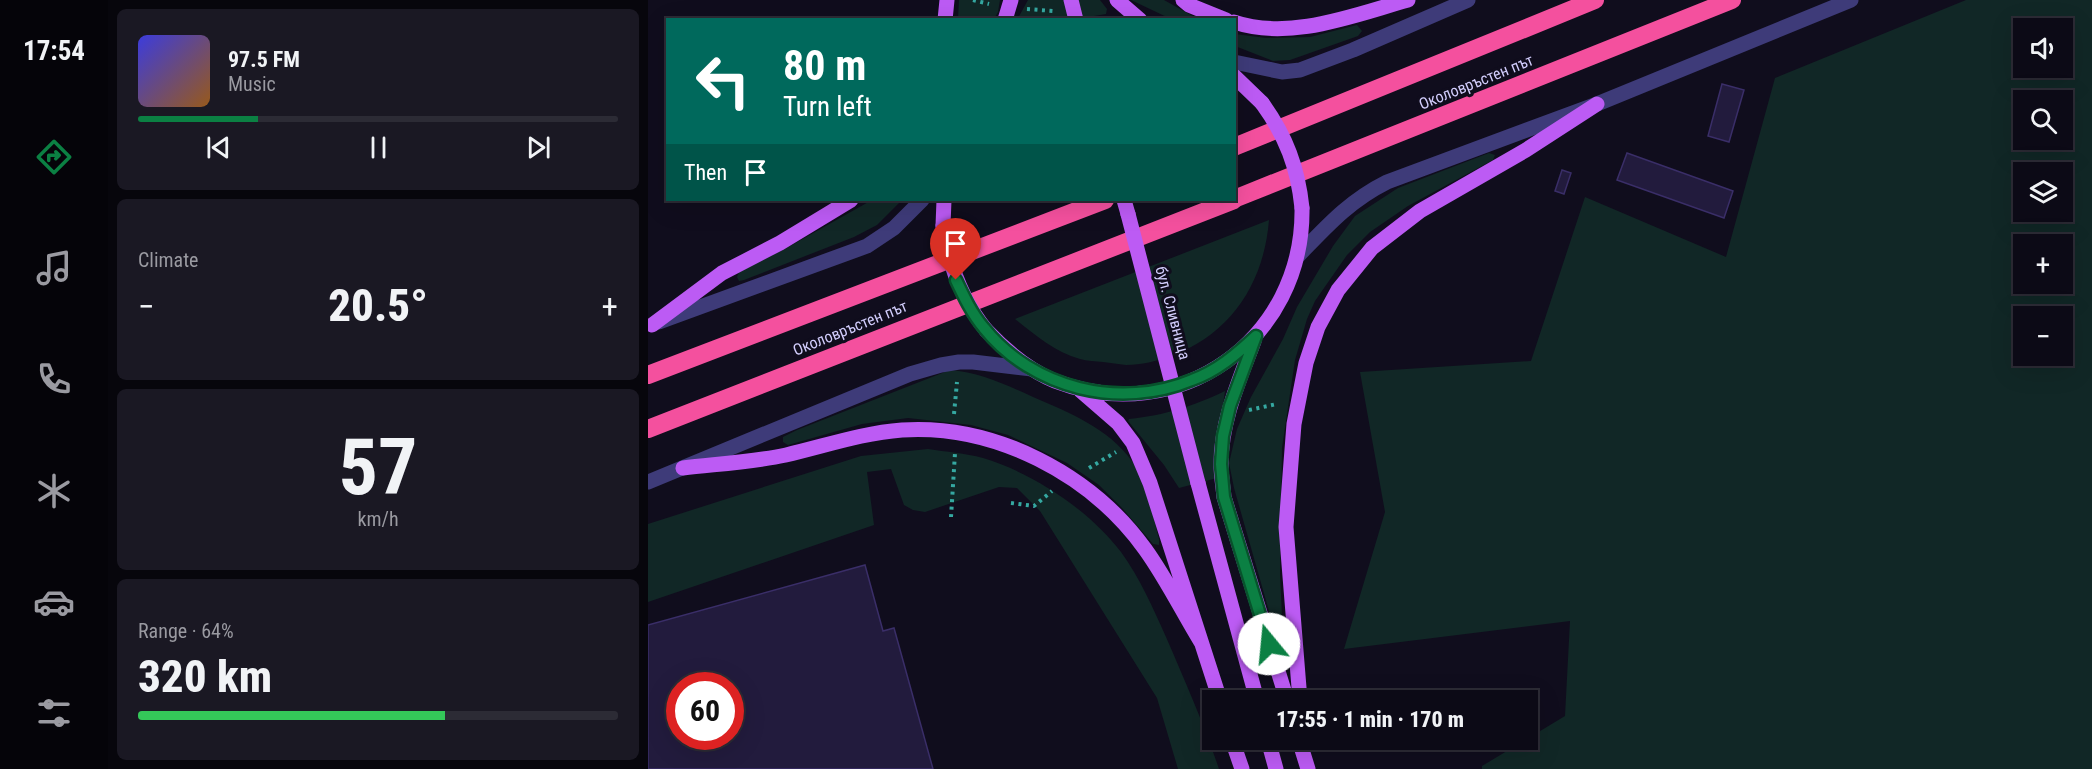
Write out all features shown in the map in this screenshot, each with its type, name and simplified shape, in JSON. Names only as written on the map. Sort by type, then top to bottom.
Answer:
[{"type":"highway","name":"Околовръстен път","points":[[1236,146],[1595,0]]},
{"type":"highway","name":"Околовръстен път","points":[[1236,198],[1732,0]]},
{"type":"highway","name":"Околовръстен път","points":[[648,375],[1102,201]]},
{"type":"highway","name":"Околовръстен път","points":[[648,429],[1229,201]]},
{"type":"main road","points":[[945,18],[947,0]]},
{"type":"main road","points":[[1006,18],[1011,0]]},
{"type":"main road","points":[[1071,0],[1076,18]]},
{"type":"main road","points":[[1117,0],[1138,18]]},
{"type":"main road","points":[[1183,0],[1221,18]]},
{"type":"main road","points":[[1236,23],[1245,26],[1281,29],[1332,22],[1408,0]]},
{"type":"main road","points":[[944,201],[943,226],[956,280],[971,309],[986,330],[1009,353],[1032,369],[1054,380],[1077,388],[1106,393],[1136,394],[1165,389],[1193,380],[1219,366],[1256,336],[1281,300],[1298,256],[1302,208],[1300,187],[1290,150],[1282,133],[1262,103],[1236,78]]},
{"type":"main road","points":[[1299,690],[1286,527],[1294,424],[1306,363],[1318,327],[1338,290],[1372,248],[1420,211],[1526,150],[1597,104]]},
{"type":"main road","points":[[650,326],[722,273],[780,243],[849,201]]},
{"type":"main road","name":"бул. Сливница","points":[[1126,207],[1254,690]]},
{"type":"main road","points":[[1256,336],[1230,406],[1223,436],[1221,464],[1224,497],[1284,690]]},
{"type":"main road","points":[[1077,388],[1118,423],[1133,443],[1150,483],[1217,690]]},
{"type":"main road","points":[[683,468],[785,455],[850,437],[902,430],[947,431],[986,439],[1034,457],[1072,478],[1110,508],[1144,549],[1201,642]]},
{"type":"main road","points":[[1235,750],[1242,769]]},
{"type":"main road","points":[[1271,750],[1276,769]]},
{"type":"main road","points":[[1302,750],[1307,767]]},
{"type":"main road","points":[[1305,750],[1307,767]]},
{"type":"street","points":[[1236,62],[1282,72],[1300,70],[1353,50],[1468,0]]},
{"type":"street","points":[[1298,256],[1340,212],[1387,182],[1597,104],[1851,0]]},
{"type":"street","points":[[650,326],[867,246],[894,228],[921,201]]},
{"type":"street","points":[[648,482],[910,374],[941,365],[973,362],[1032,369]]},
{"type":"path","points":[[954,421],[958,380]]},
{"type":"path","points":[[1244,411],[1278,403]]},
{"type":"path","points":[[951,517],[955,446]]},
{"type":"path","points":[[1080,473],[1122,449]]},
{"type":"path","points":[[1011,503],[1034,506],[1058,487]]},
{"type":"green space","points":[[959,0],[1000,0],[995,18],[958,18]]},
{"type":"green space","points":[[1028,0],[1100,0],[1107,9],[1106,14],[1082,18],[1018,18]]},
{"type":"green space","points":[[1131,0],[1164,0],[1196,18],[1169,18]]},
{"type":"green space","points":[[1966,0],[2092,0],[2092,769],[1482,769],[1482,766],[1509,750],[1538,750],[1538,732],[1565,716],[1570,621],[1344,649],[1385,512],[1360,372],[1531,361],[1585,197],[1726,257],[1775,78]]},
{"type":"green space","points":[[1357,25],[1362,31],[1358,36],[1290,60],[1273,61],[1236,46],[1236,34],[1266,38],[1310,37]]},
{"type":"green space","points":[[1489,153],[1495,155],[1493,160],[1408,206],[1370,232],[1347,255],[1315,301],[1295,360],[1282,448],[1280,573],[1282,616],[1279,622],[1275,622],[1271,618],[1229,463],[1237,429],[1251,397],[1283,339],[1297,307],[1333,246],[1355,216],[1398,188]]},
{"type":"green space","points":[[870,201],[901,201],[877,225],[854,237],[739,281],[737,277],[739,272]]},
{"type":"green space","points":[[1269,220],[1260,265],[1241,303],[1211,334],[1171,356],[1132,365],[1083,360],[1054,347],[1015,319]]},
{"type":"green space","points":[[950,370],[982,376],[1013,388],[1074,416],[1112,439],[1132,461],[1142,479],[1152,509],[1159,545],[1153,544],[1099,485],[1067,463],[1008,435],[971,425],[908,418],[862,424],[788,445],[783,442],[783,437],[797,430]]},
{"type":"green space","points":[[1225,391],[1218,439],[1217,478],[1179,488],[1164,465],[1128,421],[1178,410]]},
{"type":"green space","points":[[928,449],[983,458],[1040,483],[1093,522],[1121,552],[1151,604],[1202,723],[1202,750],[1212,750],[1219,769],[1178,769],[1157,698],[1040,511],[1017,488],[999,487],[925,512],[913,510],[904,505],[891,469],[867,472],[874,525],[648,602],[648,524],[861,456]]},
{"type":"building","points":[[1722,84],[1744,90],[1729,142],[1708,136]]},
{"type":"building","points":[[1627,153],[1733,191],[1724,218],[1617,180]]},
{"type":"building","points":[[1562,170],[1571,173],[1564,194],[1555,191]]},
{"type":"building","points":[[865,565],[883,631],[894,628],[933,769],[648,769],[648,625]]},
{"type":"route","points":[[956,280],[976,318],[1009,353],[1032,369],[1077,388],[1106,393],[1136,394],[1165,389],[1193,380],[1219,366],[1256,336],[1230,406],[1223,436],[1221,464],[1224,497],[1269,644]]}]
